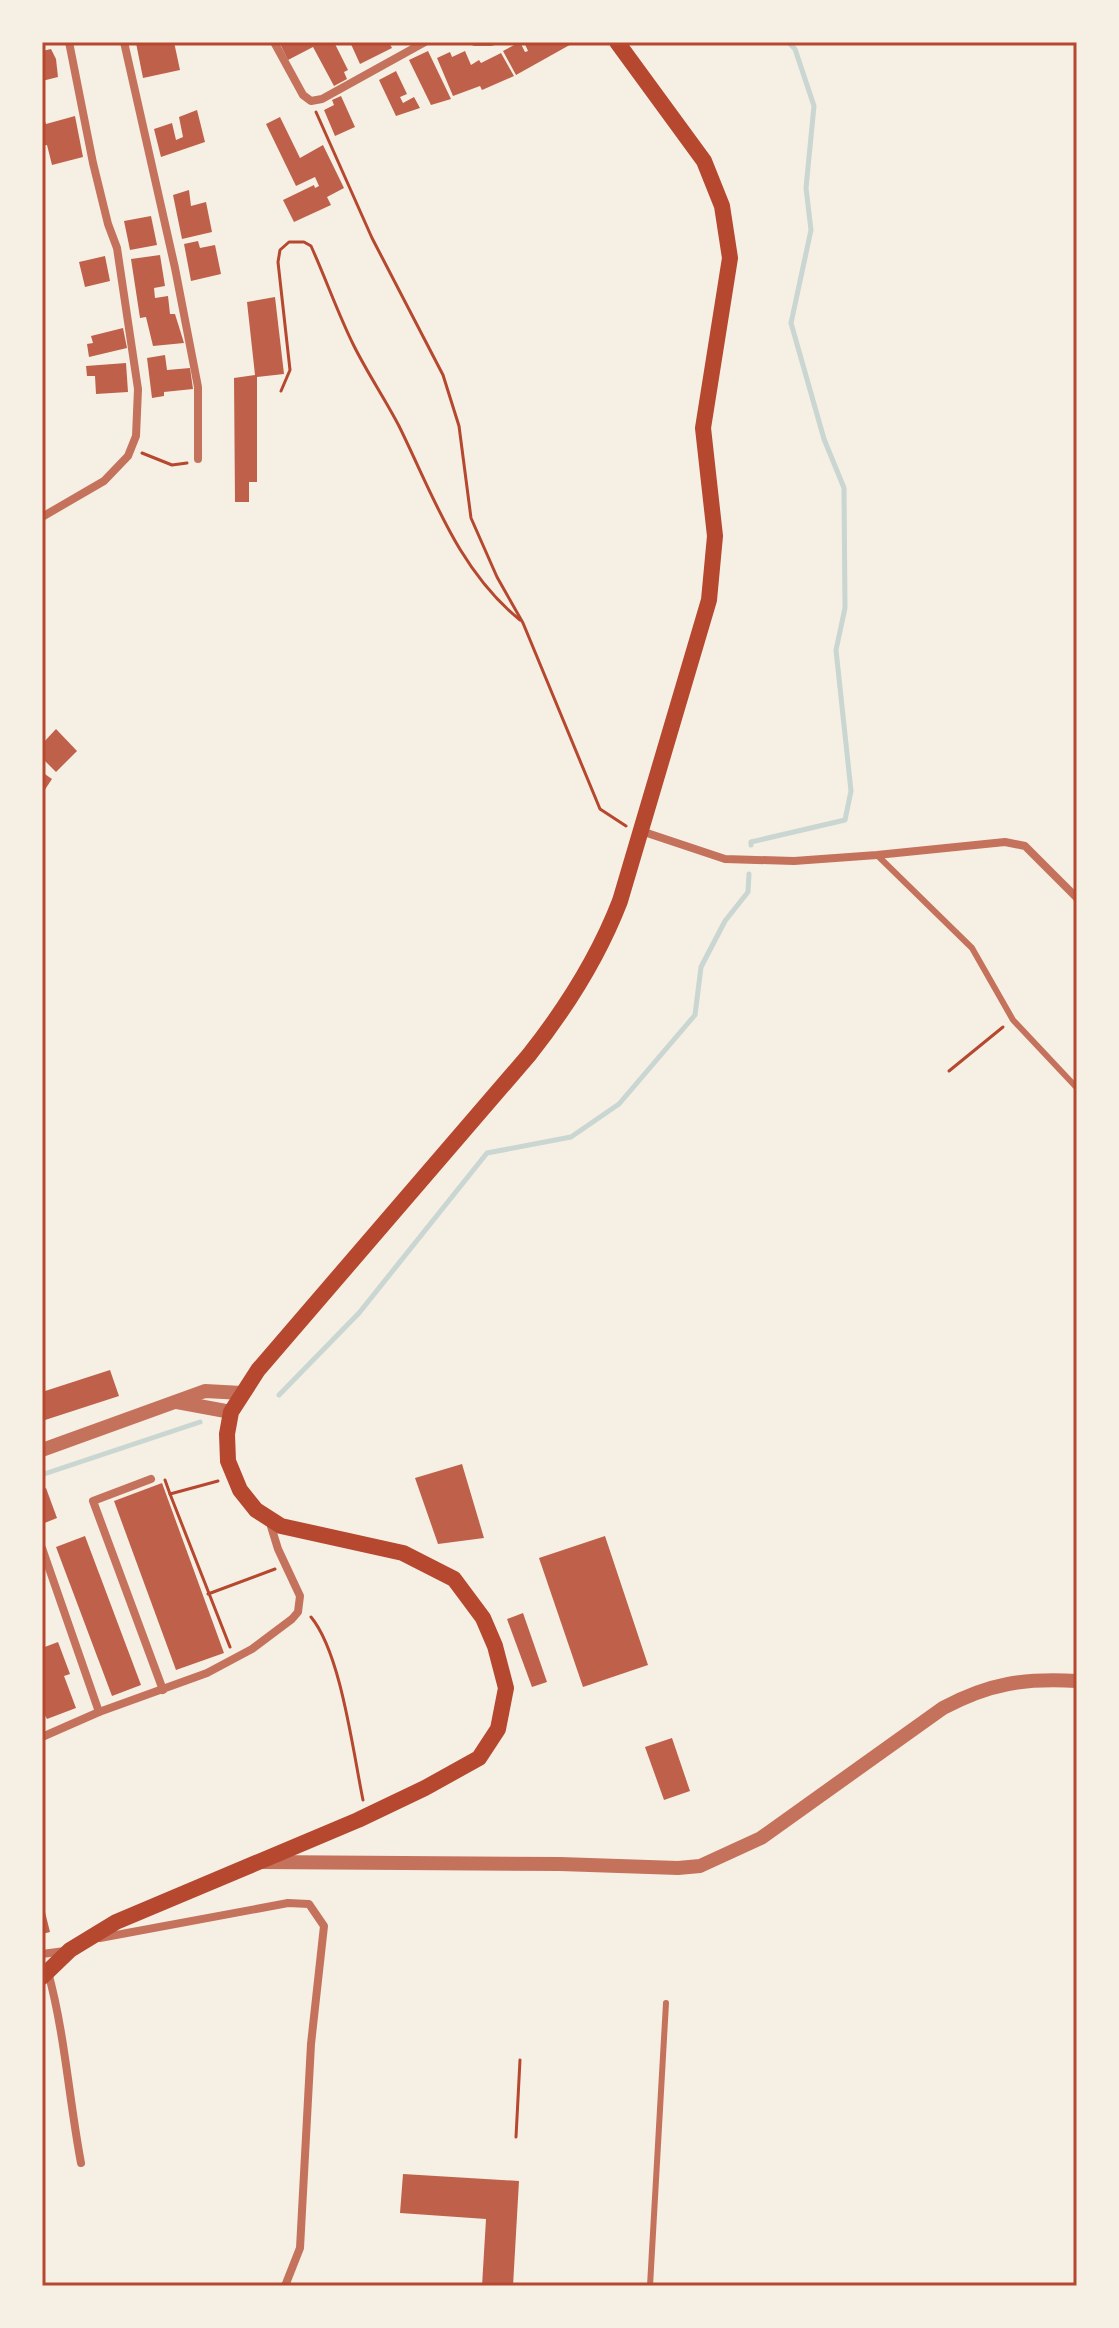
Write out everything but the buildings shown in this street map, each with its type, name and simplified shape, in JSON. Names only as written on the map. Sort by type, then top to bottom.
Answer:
[{"type":"main road","points":[[45,1974],[70,1950],[116,1922],[365,1816],[479,1758],[498,1729],[506,1688],[495,1646],[483,1618],[454,1579],[403,1553],[298,1532],[269,1520],[247,1501],[233,1476],[226,1448],[231,1412],[258,1370],[495,1096],[556,1020],[583,979],[607,933],[641,831],[709,600],[715,536],[703,428],[730,258],[722,206],[704,161],[617,42]]},
{"type":"street","points":[[42,517],[104,481],[128,456],[136,436],[138,389],[117,248],[93,163],[69,42]]},
{"type":"street","points":[[124,42],[175,268],[198,387],[198,459]]},
{"type":"street","points":[[274,42],[303,95],[311,101],[322,99],[425,42]]},
{"type":"street","points":[[475,42],[491,42]]},
{"type":"street","points":[[641,831],[725,859],[794,861],[1005,842],[1025,846],[1077,898]]},
{"type":"street","points":[[42,1450],[205,1391],[242,1393]]},
{"type":"street","points":[[177,1402],[231,1412]]},
{"type":"street","points":[[151,1479],[93,1501],[163,1690]]},
{"type":"street","points":[[42,1737],[99,1712],[207,1673],[252,1649],[292,1619],[300,1604],[297,1586],[278,1549],[269,1520]]},
{"type":"street","points":[[42,1548],[99,1712]]},
{"type":"street","points":[[256,1862],[700,1866],[761,1838],[943,1708],[965,1697],[991,1687],[1039,1679],[1077,1681]]},
{"type":"street","points":[[86,1941],[288,1903],[309,1904],[324,1926],[311,2044],[300,2248],[285,2286]]},
{"type":"street","points":[[42,1954],[70,1950]]},
{"type":"street","points":[[45,1974],[56,2000],[70,2108],[81,2163]]},
{"type":"lane","points":[[877,855],[972,948],[1013,1020],[1077,1088]]},
{"type":"lane","points":[[650,2286],[666,2003]]},
{"type":"path","points":[[311,101],[372,238],[443,375],[459,426],[471,518],[497,577],[523,623],[600,809],[621,824],[641,831]]},
{"type":"path","points":[[281,391],[290,370],[278,262],[280,250],[289,242],[304,242],[311,246],[353,344],[397,424],[454,541],[472,570],[505,608],[523,623]]},
{"type":"path","points":[[131,449],[172,465],[198,459]]},
{"type":"path","points":[[949,1071],[1013,1020]]},
{"type":"path","points":[[170,1494],[233,1476]]},
{"type":"path","points":[[151,1479],[164,1478],[234,1658]]},
{"type":"path","points":[[208,1594],[286,1565]]},
{"type":"path","points":[[300,1604],[321,1630],[334,1664],[365,1816]]},
{"type":"path","points":[[516,2137],[520,2060]]},
{"type":"waterway","points":[[751,845],[751,842],[845,820],[851,791],[836,650],[845,608],[844,488],[824,439],[791,323],[811,230],[806,188],[814,106],[795,49],[788,42]]},
{"type":"waterway","points":[[279,1395],[359,1313],[487,1153],[571,1137],[619,1104],[695,1015],[701,967],[725,921],[748,892],[749,874]]},
{"type":"waterway","points":[[44,1474],[200,1422]]}]
